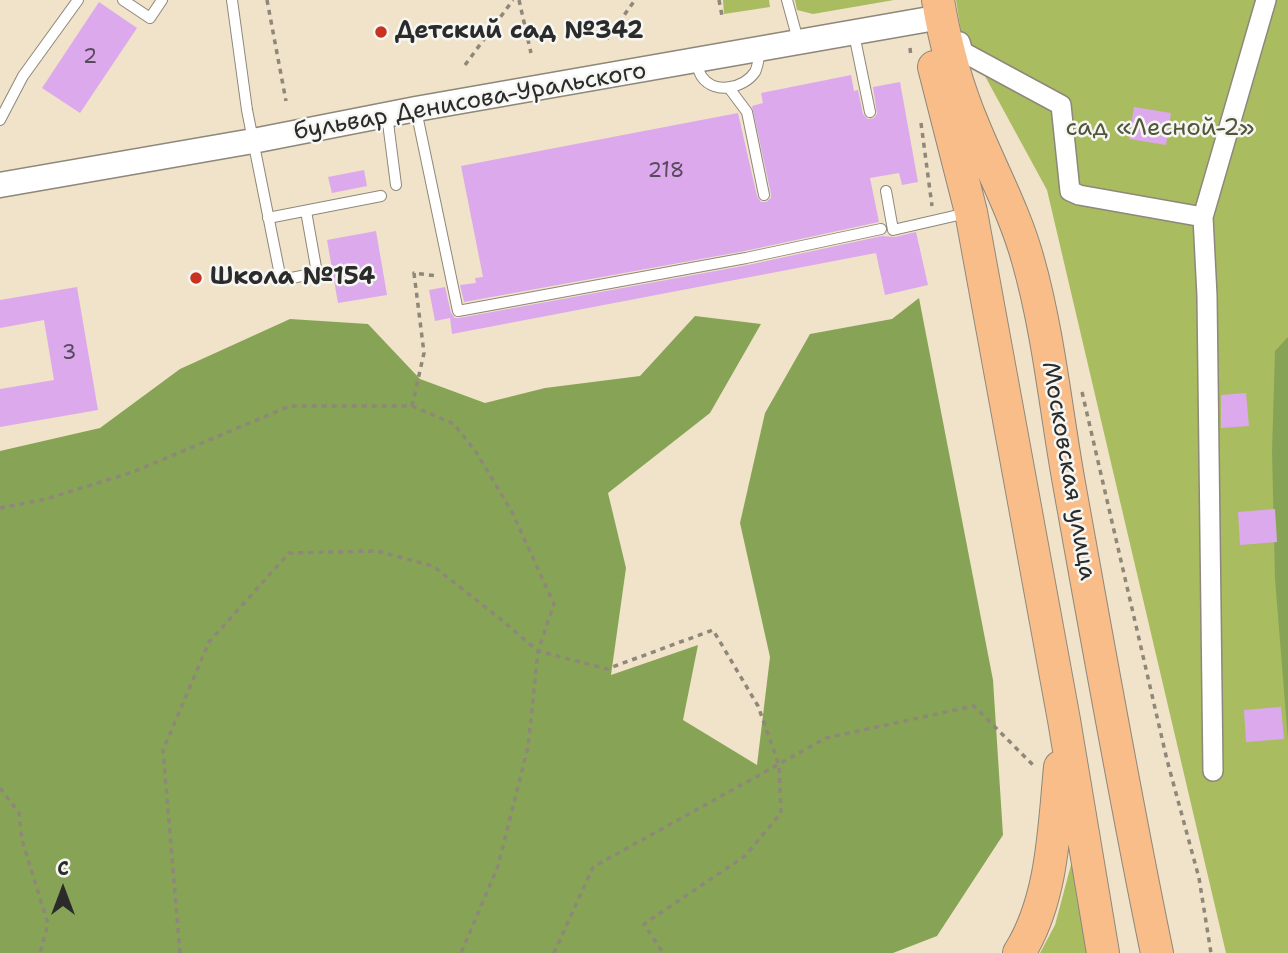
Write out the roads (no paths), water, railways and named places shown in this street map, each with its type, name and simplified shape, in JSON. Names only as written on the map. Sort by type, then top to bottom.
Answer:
[{"type":"main road","name":"Московская улица","points":[[934,16],[938,86],[971,212],[1103,953]]},
{"type":"main road","name":"Московская улица","points":[[934,16],[974,128],[1008,203],[1028,259],[1042,321],[1125,797],[1157,953]]},
{"type":"main road","points":[[1019,953],[1042,900],[1053,842],[1063,720]]},
{"type":"street","points":[[1213,771],[1207,296],[1203,217],[1266,0]]},
{"type":"street","name":"бульвар Денисова-Уральского","points":[[0,185],[253,141],[386,114],[854,34],[934,16]]},
{"type":"street","points":[[934,16],[960,42],[963,52],[1061,105],[1070,191],[1079,195],[1203,217]]},
{"type":"lane","points":[[0,120],[23,76],[78,0]]},
{"type":"lane","points":[[123,0],[150,18],[162,0]]},
{"type":"lane","points":[[232,0],[247,110],[281,280],[317,273],[306,211]]},
{"type":"lane","points":[[787,0],[799,43]]},
{"type":"lane","points":[[854,34],[870,112]]},
{"type":"lane","points":[[696,62],[703,79],[729,88],[744,83],[756,70],[760,50]]},
{"type":"lane","points":[[729,88],[747,112],[764,195]]},
{"type":"lane","points":[[416,109],[458,311],[746,258],[881,229]]},
{"type":"lane","points":[[386,114],[396,185]]},
{"type":"lane","points":[[886,191],[893,230],[971,212]]},
{"type":"lane","points":[[268,218],[381,196]]},
{"type":"place","name":"Детский сад №342","points":[[381,32]]},
{"type":"place","name":"Школа №154","points":[[196,278]]},
{"type":"park label","name":"сад «Лесной-2»","points":[[1160,129]]}]
